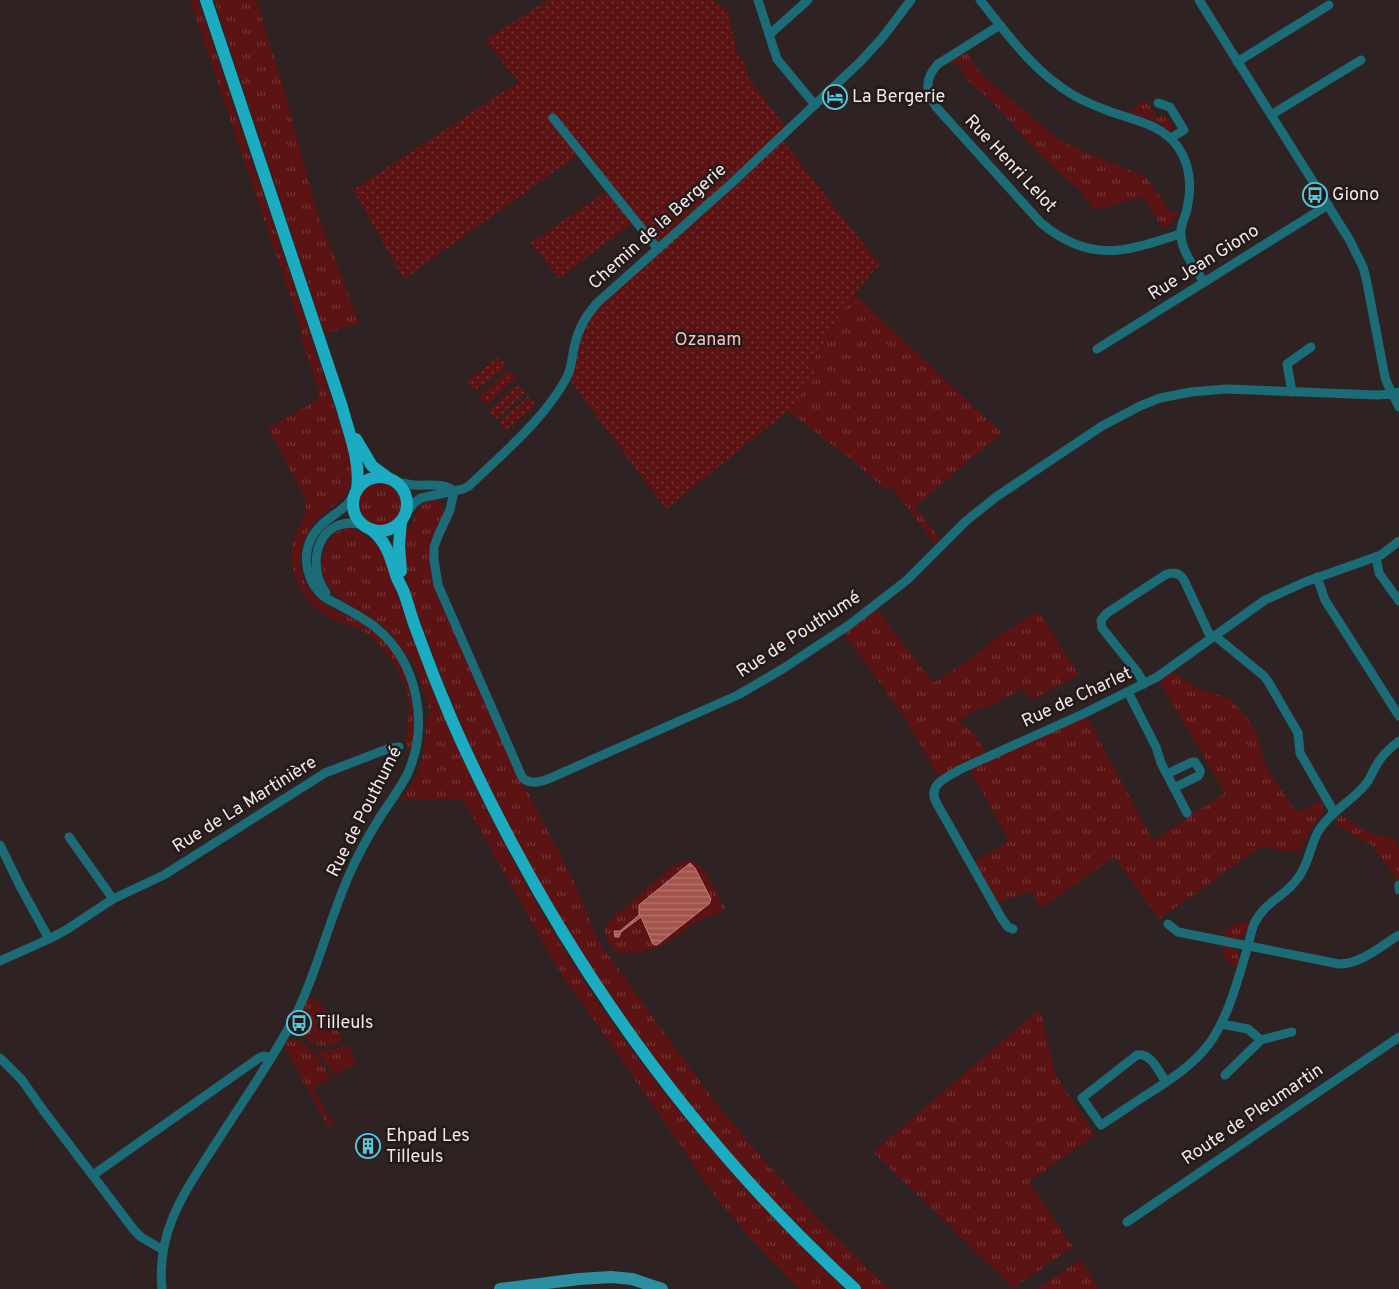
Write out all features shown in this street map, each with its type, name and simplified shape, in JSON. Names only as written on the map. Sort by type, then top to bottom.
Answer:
[{"type":"main road","points":[[206,0],[342,407],[358,465],[354,509],[357,518],[381,539],[387,547],[397,579],[444,701],[475,771],[521,862],[554,919],[588,974],[632,1038],[730,1162],[782,1219],[855,1289]]},
{"type":"main road","points":[[342,407],[367,459],[374,468],[403,488],[407,498],[407,508],[403,518],[399,546],[402,588]]},
{"type":"main road","points":[[356,493],[363,483],[371,478],[380,477],[392,480]]},
{"type":"main road","points":[[368,528],[386,530],[393,528],[403,518]]},
{"type":"main road","points":[[500,1289],[611,1277],[632,1279],[662,1289]]},
{"type":"street","points":[[758,0],[777,59],[815,105]]},
{"type":"street","points":[[769,35],[808,0]]},
{"type":"street","name":"Chemin de la Bergerie","points":[[403,518],[414,503],[421,498],[469,486],[514,444],[553,398],[568,376],[576,341],[584,320],[597,303],[860,62],[882,38],[911,0]]},
{"type":"street","points":[[980,0],[1032,64],[1058,85],[1092,105],[1155,128],[1171,138],[1183,155],[1190,179],[1190,193],[1180,234],[1182,244],[1204,282]]},
{"type":"street","points":[[1199,0],[1349,239],[1363,266],[1385,378],[1388,388],[1396,393],[1399,407]]},
{"type":"street","points":[[1237,62],[1329,5]]},
{"type":"street","name":"Rue Henri Lelot","points":[[1000,25],[938,64],[932,71],[928,81],[928,91],[931,100],[937,108],[1041,223],[1064,240],[1091,249],[1118,251],[1180,234]]},
{"type":"street","points":[[1271,115],[1361,60]]},
{"type":"street","points":[[1158,103],[1170,107],[1184,130],[1171,138]]},
{"type":"street","points":[[553,118],[658,249]]},
{"type":"street","name":"Rue Jean Giono","points":[[1096,349],[1328,205]]},
{"type":"street","points":[[1292,392],[1287,365],[1311,347]]},
{"type":"street","name":"Rue de Pouthumé","points":[[454,491],[450,510],[434,547],[438,585],[522,777],[531,783],[564,772],[738,695],[784,668],[849,625],[907,580],[966,521],[996,497],[1102,426],[1130,411],[1168,396],[1200,390],[1226,389],[1348,394],[1396,393]]},
{"type":"street","points":[[392,480],[408,485],[439,485],[450,487],[454,491]]},
{"type":"street","name":"Rue de Pouthumé","points":[[162,1289],[163,1250],[173,1215],[292,1021],[301,1003],[355,863],[407,774],[414,756],[419,731],[419,711],[411,676],[401,657],[377,628],[358,615],[321,595],[311,579],[307,565],[308,546],[319,526],[327,518],[344,508],[356,493]]},
{"type":"street","name":"Rue de Pouthumé","points":[[334,602],[322,588],[318,578],[316,562],[318,549],[324,538],[335,526],[349,523],[368,528]]},
{"type":"street","name":"Rue de Charlet","points":[[1013,929],[1005,924],[933,797],[933,789],[941,781],[961,770],[1144,684],[1170,669],[1260,603],[1316,577],[1376,557],[1399,541]]},
{"type":"street","points":[[1376,557],[1379,573],[1399,601]]},
{"type":"street","points":[[1144,684],[1138,673],[1102,628],[1101,620],[1107,613],[1164,575],[1175,573],[1184,580],[1213,637],[1264,676],[1269,683],[1298,733],[1300,753],[1334,812]]},
{"type":"street","points":[[1316,577],[1325,600],[1399,716]]},
{"type":"street","points":[[1128,692],[1187,813]]},
{"type":"street","points":[[1166,1082],[1149,1057],[1141,1054],[1136,1055],[1082,1098],[1101,1126],[1166,1082],[1198,1056],[1221,1024],[1259,915],[1265,907],[1289,888],[1299,877],[1324,822],[1364,786],[1379,761],[1399,741]]},
{"type":"street","name":"Rue de La Martinière","points":[[0,961],[49,939],[113,899],[164,875],[324,774],[390,748],[399,748]]},
{"type":"street","points":[[1167,774],[1192,762],[1195,762],[1200,770],[1198,776],[1174,788]]},
{"type":"street","points":[[69,837],[113,899]]},
{"type":"street","points":[[0,845],[49,939]]},
{"type":"street","points":[[1399,885],[1399,890]]},
{"type":"street","points":[[1168,924],[1178,932],[1339,964],[1346,964],[1362,958],[1399,935]]},
{"type":"street","points":[[1221,1024],[1248,1029],[1261,1040]]},
{"type":"street","points":[[1225,1075],[1261,1040],[1292,1032]]},
{"type":"street","name":"Route de Pleumartin","points":[[1127,1222],[1399,1037]]},
{"type":"street","points":[[93,1175],[259,1058],[264,1056],[271,1058]]},
{"type":"street","points":[[0,1058],[22,1080],[134,1230],[141,1237],[163,1250]]},
{"type":"green space","points":[[190,0],[198,0],[351,459],[352,478],[349,488],[340,501],[315,521],[306,536],[301,554],[301,572],[309,589],[315,596],[364,625],[378,636],[400,664],[407,680],[411,697],[413,732],[411,750],[406,746],[408,696],[402,679],[391,660],[377,643],[363,631],[338,622],[316,609],[305,596],[294,573],[292,547],[302,522],[306,500],[268,428],[318,400],[319,392],[303,343],[300,326]]},
{"type":"green space","points":[[214,0],[256,0],[283,87],[317,211],[359,323],[325,334]]},
{"type":"green space","name":"Ozanam","points":[[548,0],[713,0],[728,11],[736,49],[747,70],[747,76],[785,127],[783,141],[880,265],[860,287],[834,324],[811,363],[817,374],[788,411],[666,509],[571,382],[566,366],[574,332],[581,315],[597,297],[653,248],[632,223],[559,279],[530,243],[607,191],[578,155],[404,279],[353,190],[518,82],[485,40]]},
{"type":"green space","points":[[968,51],[968,55],[982,75],[1062,142],[1146,177],[1172,214],[1180,213],[1164,230],[1144,197],[1095,210],[1079,190],[1041,155],[990,100],[970,83],[960,69],[963,66],[960,63],[956,65],[949,63]]},
{"type":"green space","points":[[1146,100],[1157,118],[1165,114],[1174,129],[1170,131],[1159,123],[1128,111]]},
{"type":"green space","points":[[854,294],[1002,433],[915,507],[940,539],[935,544],[891,486],[885,489],[846,455],[788,411],[817,374],[811,363]]},
{"type":"green space","points":[[499,357],[507,366],[474,391],[467,381]]},
{"type":"green space","points":[[509,370],[516,378],[487,405],[479,397]]},
{"type":"green space","points":[[518,384],[525,393],[496,420],[488,411]]},
{"type":"green space","points":[[528,396],[536,405],[505,431],[498,423]]},
{"type":"green space","points":[[380,482],[392,486],[398,492],[402,504],[398,516],[392,522],[380,526],[368,522],[362,516],[358,504],[362,492],[368,486]]},
{"type":"green space","points":[[435,499],[444,510],[432,539],[430,554],[432,577],[436,593],[518,778],[527,790],[576,886],[597,939],[719,1107],[817,1218],[889,1289],[865,1289],[806,1234],[750,1175],[648,1049],[583,955],[553,906],[498,805],[474,754],[451,701],[410,592],[404,562],[406,533],[420,506],[425,502]]},
{"type":"green space","points":[[347,527],[358,531],[376,542],[385,555],[426,674],[469,772],[498,833],[530,892],[594,996],[625,1042],[694,1128],[767,1211],[845,1289],[800,1289],[750,1238],[717,1199],[565,980],[463,799],[400,800],[411,785],[421,763],[425,743],[426,717],[430,716],[427,699],[411,656],[408,657],[387,630],[342,600],[332,591],[325,580],[322,568],[325,549],[338,531]]},
{"type":"green space","points":[[877,609],[933,683],[1038,611],[1079,675],[1031,700],[1023,688],[986,709],[984,706],[959,721],[974,733],[986,753],[939,778],[908,723],[844,634]]},
{"type":"green space","points":[[1173,671],[1197,688],[1228,698],[1240,709],[1256,732],[1264,761],[1270,774],[1295,810],[1300,812],[1320,800],[1323,812],[1313,825],[1301,849],[1282,851],[1264,845],[1159,919],[1114,857],[1042,908],[1030,891],[994,904],[971,864],[1009,841],[968,766],[1085,713],[1153,841],[1225,793],[1159,681]]},
{"type":"green space","points":[[1340,815],[1372,834],[1393,838],[1399,848],[1398,881],[1373,846],[1337,826],[1339,822],[1336,820]]},
{"type":"green space","points":[[690,860],[701,868],[710,880],[724,906],[724,911],[698,921],[659,947],[633,953],[621,953],[614,950],[608,942],[605,929],[613,917],[672,867]]},
{"type":"green space","points":[[1242,921],[1251,924],[1244,936],[1241,938],[1224,937],[1225,931]]},
{"type":"green space","points":[[1223,945],[1238,952],[1237,968],[1226,959],[1223,953]]},
{"type":"green space","points":[[309,998],[318,1000],[342,1038],[342,1041],[323,1046],[313,1044],[300,1033],[297,1028],[298,1021]]},
{"type":"green space","points":[[1040,1009],[1056,1076],[1095,1135],[1029,1182],[1073,1247],[1013,1288],[873,1152]]},
{"type":"green space","points":[[293,1039],[304,1044],[320,1060],[332,1077],[313,1088],[334,1124],[328,1127],[285,1048],[285,1044]]},
{"type":"green space","points":[[346,1045],[353,1052],[351,1053],[357,1063],[335,1075],[315,1049],[329,1051]]},
{"type":"green space","points":[[1081,1259],[1099,1289],[1037,1289]]},
{"type":"shaded area","points":[[690,863],[695,868],[711,899],[709,904],[657,945],[653,944],[641,917],[621,932],[619,937],[615,937],[614,931],[620,931],[639,915],[639,905]]},
{"type":"place","name":"La Bergerie","points":[[835,97]]},
{"type":"place","name":"Giono","points":[[1315,195]]},
{"type":"place","name":"Tilleuls","points":[[299,1023]]},
{"type":"place","name":"Ehpad Les Tilleuls","points":[[368,1146]]}]
